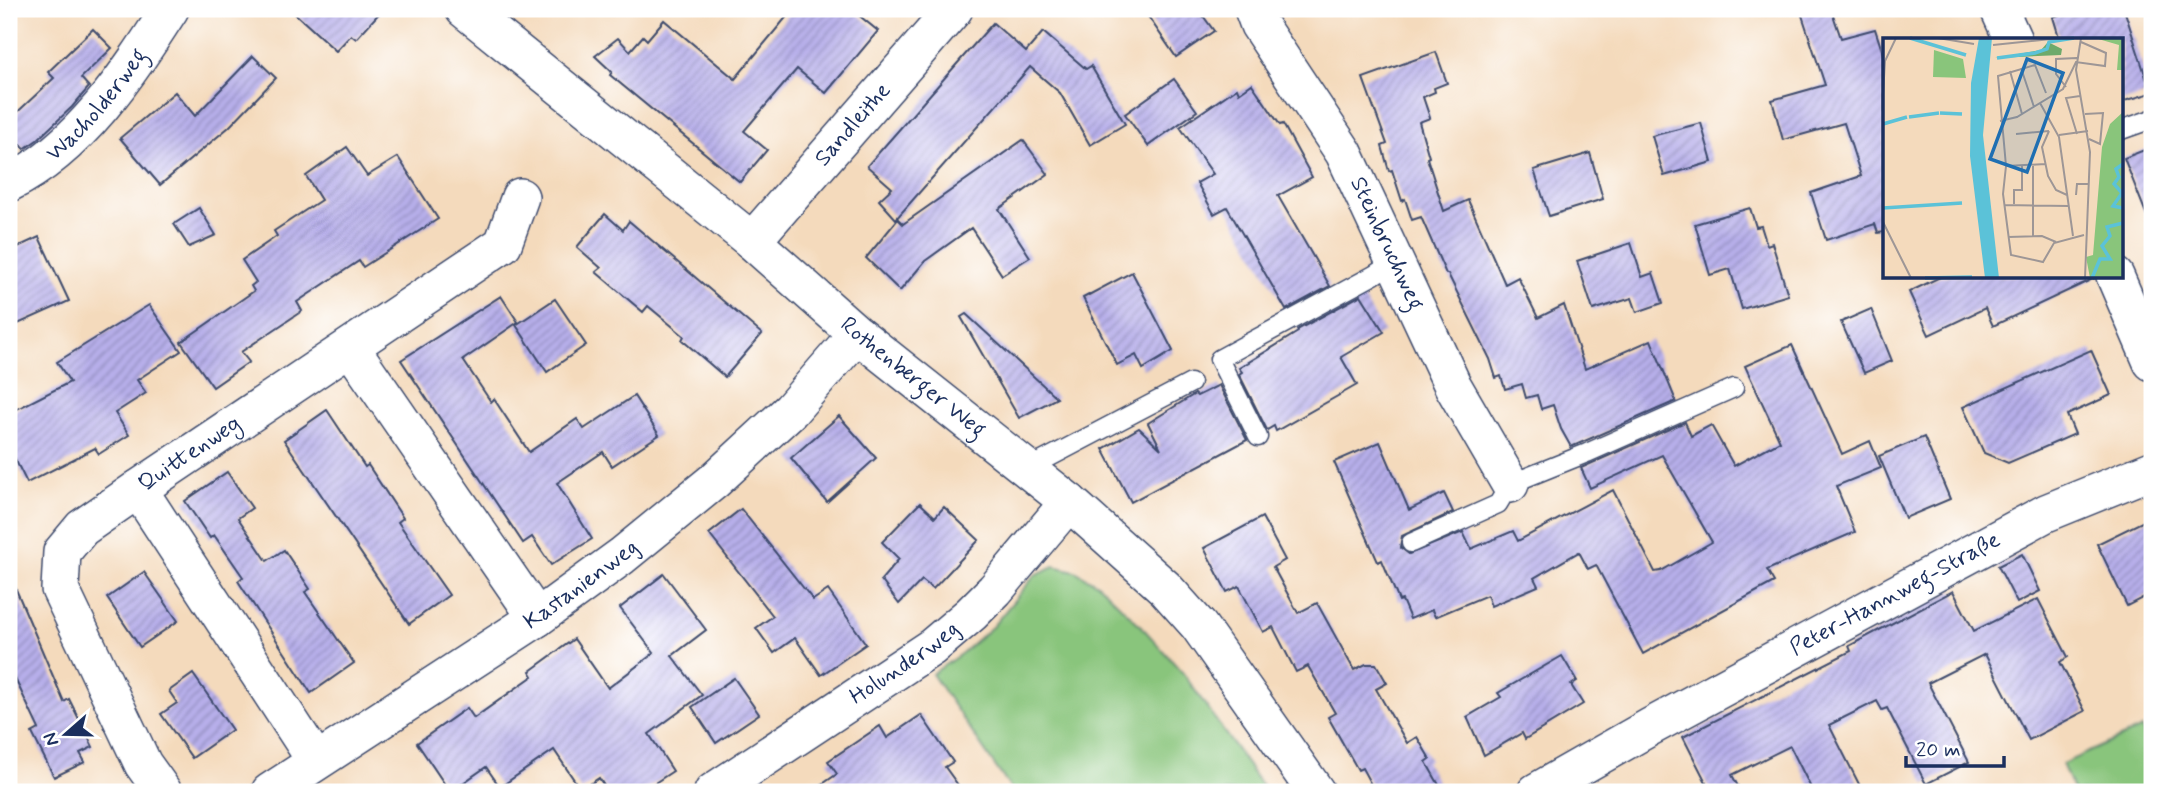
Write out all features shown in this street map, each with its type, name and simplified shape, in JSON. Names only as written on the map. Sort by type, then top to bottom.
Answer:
[{"type":"street","name":"Wacholderweg","points":[[9,183],[23,176],[81,130],[133,65],[170,9]]},
{"type":"street","name":"Rothenberger Weg","points":[[464,9],[752,241],[857,334],[1069,502],[1166,588],[1199,626],[1316,792]]},
{"type":"street","name":"Sandleithe","points":[[752,241],[954,9]]},
{"type":"street","name":"Steinbruchweg","points":[[1252,9],[1259,25],[1344,153],[1453,386],[1510,484]]},
{"type":"street","points":[[1999,9],[2012,38]]},
{"type":"street","name":"Quittenweg","points":[[163,792],[143,764],[60,589],[62,552],[82,528],[503,244],[520,197]]},
{"type":"street","points":[[2116,278],[2152,362]]},
{"type":"street","name":"Kastanienweg","points":[[270,792],[537,618],[622,556],[714,481],[791,410],[857,334]]},
{"type":"street","points":[[351,348],[537,618]]},
{"type":"street","name":"Peter-Hannweg-Straße","points":[[1536,792],[1643,731],[2046,513],[2152,470]]},
{"type":"street","points":[[138,489],[316,761]]},
{"type":"street","name":"Holunderweg","points":[[713,792],[932,647],[995,590],[1069,502]]},
{"type":"lane","points":[[2122,130],[2152,119]]},
{"type":"lane","points":[[1258,438],[1219,359],[1395,261]]},
{"type":"lane","points":[[1027,469],[1191,383]]},
{"type":"lane","points":[[1411,543],[1498,505],[1510,484],[1734,388]]},
{"type":"green space","points":[[1054,566],[1075,571],[1099,585],[1142,627],[1183,673],[1266,792],[1013,792],[932,674],[993,626],[1035,575]]},
{"type":"green space","points":[[2142,728],[2152,750],[2152,792],[2074,792],[2062,764]]},
{"type":"building","points":[[290,9],[383,9],[356,39],[351,35],[336,51]]},
{"type":"building","points":[[793,9],[851,9],[878,31],[826,93],[797,69],[744,131],[767,150],[740,182],[610,75],[612,72],[595,56],[618,38],[630,51],[643,36],[647,40],[664,20],[735,79]]},
{"type":"building","points":[[1143,9],[1198,9],[1214,31],[1176,57]]},
{"type":"building","points":[[1800,9],[1831,9],[1841,38],[1875,29],[1883,54],[1883,232],[1878,233],[1875,224],[1826,240],[1811,193],[1861,176],[1844,123],[1783,140],[1772,100],[1825,85]]},
{"type":"building","points":[[2062,9],[2124,9],[2151,93],[2122,102],[2122,38],[2059,38],[2053,17],[2064,13]]},
{"type":"building","points":[[993,23],[1026,52],[1043,32],[1086,69],[1091,66],[1125,124],[1090,145],[1060,93],[1030,67],[896,219],[879,200],[892,188],[867,166]]},
{"type":"building","points":[[93,29],[112,48],[81,78],[89,87],[37,140],[24,149],[21,144],[9,151],[9,120],[54,78],[48,72]]},
{"type":"building","points":[[1436,52],[1447,83],[1434,88],[1435,92],[1423,97],[1430,118],[1419,122],[1444,211],[1468,200],[1505,284],[1518,277],[1538,318],[1564,305],[1585,369],[1651,340],[1676,401],[1571,447],[1561,429],[1553,405],[1541,409],[1537,395],[1526,398],[1522,384],[1505,389],[1501,376],[1496,378],[1490,359],[1446,274],[1421,217],[1412,220],[1405,199],[1402,201],[1392,170],[1389,171],[1382,146],[1387,144],[1363,78]]},
{"type":"building","points":[[253,56],[276,78],[229,127],[160,185],[120,138],[175,92],[195,116]]},
{"type":"building","points":[[1174,79],[1197,111],[1148,146],[1125,114]]},
{"type":"building","points":[[1252,84],[1280,125],[1283,124],[1312,177],[1278,196],[1330,286],[1286,310],[1227,207],[1214,214],[1197,183],[1213,174],[1180,127],[1237,88],[1239,93]]},
{"type":"building","points":[[1701,123],[1712,162],[1664,176],[1652,136]]},
{"type":"building","points":[[1023,140],[1048,174],[999,209],[1030,257],[1002,275],[971,228],[925,261],[900,291],[866,258],[898,219],[903,224]]},
{"type":"building","points":[[347,147],[367,176],[398,157],[438,219],[363,267],[359,261],[297,302],[302,311],[241,352],[249,362],[213,387],[181,342],[254,291],[251,286],[256,282],[242,260],[277,236],[274,231],[321,200],[306,176]]},
{"type":"building","points":[[2152,147],[2152,226],[2151,226],[2124,158]]},
{"type":"building","points":[[1590,153],[1603,199],[1549,216],[1534,170]]},
{"type":"building","points":[[199,208],[216,235],[189,247],[174,224]]},
{"type":"building","points":[[1750,208],[1756,227],[1761,226],[1767,245],[1772,243],[1788,295],[1742,309],[1730,269],[1710,275],[1695,224]]},
{"type":"building","points":[[605,214],[623,230],[629,221],[762,334],[725,377],[682,340],[684,336],[648,306],[643,312],[596,272],[601,268],[577,247]]},
{"type":"building","points":[[39,237],[69,301],[9,328],[9,251]]},
{"type":"building","points":[[1631,243],[1642,277],[1653,273],[1663,303],[1637,312],[1632,298],[1593,310],[1577,261]]},
{"type":"building","points":[[1132,272],[1173,351],[1143,369],[1136,355],[1117,365],[1083,298]]},
{"type":"building","points":[[1938,278],[2095,278],[1993,326],[1985,308],[1929,335],[1909,292]]},
{"type":"building","points":[[1361,295],[1384,332],[1341,357],[1357,385],[1276,431],[1274,426],[1267,430],[1239,374],[1242,372],[1239,368],[1298,332],[1297,330]]},
{"type":"building","points":[[501,296],[518,322],[463,360],[491,402],[494,399],[529,452],[577,419],[584,429],[634,396],[659,435],[612,466],[603,452],[557,483],[592,539],[551,565],[532,537],[523,543],[401,360]]},
{"type":"building","points":[[555,299],[586,345],[547,372],[516,325]]},
{"type":"building","points":[[149,305],[181,351],[137,380],[146,393],[115,413],[129,435],[99,454],[95,448],[27,483],[9,447],[9,413],[70,382],[57,362]]},
{"type":"building","points":[[1871,309],[1892,361],[1864,373],[1841,322]]},
{"type":"building","points":[[966,314],[1057,398],[1019,418],[961,317]]},
{"type":"building","points":[[1792,345],[1842,454],[1870,441],[1881,468],[1836,486],[1855,532],[1767,570],[1774,582],[1643,654],[1596,565],[1588,569],[1579,552],[1534,578],[1538,586],[1491,606],[1487,595],[1435,617],[1432,610],[1410,619],[1402,600],[1399,601],[1382,560],[1378,562],[1334,462],[1380,442],[1409,510],[1444,493],[1453,512],[1402,536],[1400,547],[1409,554],[1463,532],[1471,549],[1513,531],[1518,541],[1613,490],[1655,572],[1661,571],[1712,542],[1662,455],[1590,488],[1581,468],[1685,422],[1691,436],[1711,425],[1734,466],[1780,441],[1745,366]]},
{"type":"building","points":[[2091,350],[2111,395],[2067,415],[2075,434],[2008,463],[1984,453],[1963,407]]},
{"type":"building","points":[[1219,385],[1247,440],[1131,502],[1103,449],[1139,428],[1161,449],[1148,423],[1195,394],[1197,396]]},
{"type":"building","points":[[327,410],[403,518],[398,522],[449,595],[409,624],[284,440]]},
{"type":"building","points":[[839,416],[876,458],[827,502],[791,458]]},
{"type":"building","points":[[1924,437],[1950,499],[1905,518],[1879,456]]},
{"type":"building","points":[[227,472],[252,508],[238,518],[267,561],[284,550],[310,589],[305,592],[354,663],[311,693],[238,581],[243,577],[214,535],[210,538],[185,501]]},
{"type":"building","points":[[920,503],[935,517],[944,507],[979,540],[933,589],[922,580],[899,604],[881,580],[899,559],[882,542]]},
{"type":"building","points":[[741,509],[813,600],[828,590],[866,644],[821,675],[795,638],[774,653],[756,628],[773,616],[709,534]]},
{"type":"building","points":[[1262,517],[1285,560],[1273,567],[1298,613],[1317,603],[1354,670],[1366,664],[1376,664],[1387,683],[1376,689],[1407,743],[1417,737],[1430,759],[1426,762],[1443,792],[1375,792],[1362,768],[1358,770],[1328,717],[1335,713],[1308,666],[1296,672],[1273,627],[1263,632],[1239,586],[1227,592],[1204,548]]},
{"type":"building","points":[[2152,517],[2152,593],[2127,606],[2097,544]]},
{"type":"building","points":[[2022,554],[2040,591],[2017,603],[1998,566]]},
{"type":"building","points":[[144,572],[178,621],[140,647],[107,598]]},
{"type":"building","points":[[9,573],[64,702],[69,699],[93,747],[80,753],[85,762],[54,777],[32,733],[39,729],[9,666]]},
{"type":"building","points":[[664,574],[706,630],[672,656],[702,695],[649,734],[673,771],[641,792],[608,792],[599,778],[581,790],[554,750],[500,787],[486,767],[450,792],[417,743],[467,708],[474,718],[533,676],[530,671],[574,639],[608,688],[654,653],[620,608]]},
{"type":"building","points":[[1953,591],[1974,631],[2038,599],[2068,657],[2060,662],[2085,711],[2029,740],[1985,654],[1928,683],[1969,762],[1926,784],[1887,708],[1882,710],[1877,701],[1829,725],[1863,792],[1813,792],[1790,746],[1732,775],[1741,792],[1711,792],[1683,737],[1851,651],[1849,646]]},
{"type":"building","points":[[1562,656],[1577,681],[1571,685],[1583,704],[1525,739],[1522,733],[1484,755],[1467,717],[1501,697],[1498,693]]},
{"type":"building","points":[[193,674],[232,730],[192,758],[161,714],[177,703],[169,691]]},
{"type":"building","points":[[734,678],[759,714],[716,743],[692,707]]},
{"type":"building","points":[[921,715],[953,762],[945,767],[963,792],[811,792],[837,774],[828,761],[880,726],[887,738]]}]
